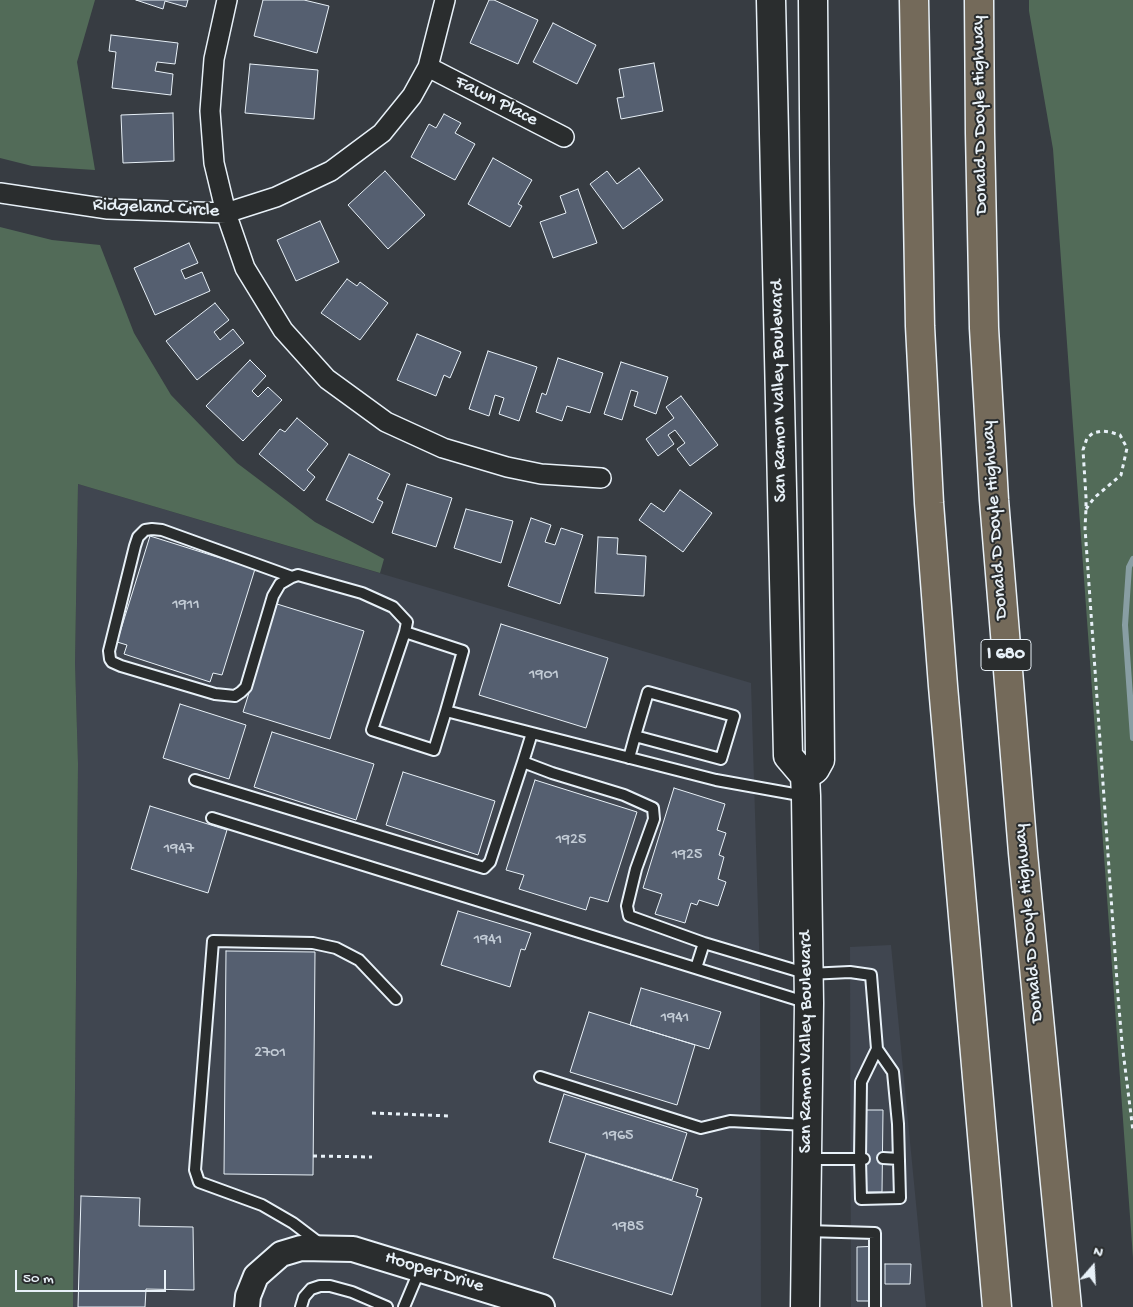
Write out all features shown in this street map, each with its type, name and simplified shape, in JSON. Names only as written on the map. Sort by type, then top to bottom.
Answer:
[{"type":"highway","points":[[914,0],[920,326],[929,503],[943,696],[997,1307]]},
{"type":"highway","name":"Donald D Doyle Highway","points":[[979,0],[984,328],[995,509],[1021,834],[1067,1307]]},
{"type":"main road","name":"San Ramon Valley Boulevard","points":[[771,0],[788,756],[806,786]]},
{"type":"main road","name":"San Ramon Valley Boulevard","points":[[805,1307],[809,1003],[806,786],[820,760],[813,0]]},
{"type":"street","points":[[227,0],[214,60],[210,111],[214,163],[226,213],[245,268],[283,330],[327,379],[386,422],[442,448],[507,467],[541,474],[601,478]]},
{"type":"street","name":"Ridgeland Circle","points":[[0,193],[108,209],[226,213],[276,197],[331,171],[382,133],[412,96],[428,67],[445,0]]},
{"type":"street","name":"Fawn Place","points":[[428,67],[564,137]]},
{"type":"street","name":"Hooper Drive","points":[[247,1307],[248,1296],[256,1276],[281,1254],[302,1248],[353,1249],[542,1307]]},
{"type":"lane","points":[[292,577],[162,530],[152,528],[145,530],[138,537],[135,546],[109,651],[110,659],[121,666],[215,694],[235,696],[246,687],[273,596],[280,584],[298,575],[362,592],[393,607],[406,622],[405,632],[372,730],[434,750],[463,651],[405,632]]},
{"type":"lane","points":[[628,758],[648,692],[734,716],[721,759],[635,736]]},
{"type":"lane","points":[[446,711],[716,780],[806,786]]},
{"type":"lane","points":[[194,780],[484,868],[490,862],[532,733]]},
{"type":"lane","points":[[522,762],[552,774],[624,795],[654,808],[654,819],[636,869],[627,906],[629,916],[704,943],[808,974],[850,972],[871,976],[877,1049],[893,1072],[898,1124],[900,1198],[861,1199],[861,1082],[877,1049]]},
{"type":"lane","points":[[212,818],[809,1003]]},
{"type":"lane","points":[[327,1248],[293,1222],[262,1205],[199,1182],[195,1170],[213,941],[313,943],[336,948],[359,960],[396,1000]]},
{"type":"lane","points":[[696,968],[704,943]]},
{"type":"lane","points":[[540,1077],[701,1128],[730,1121],[807,1125]]},
{"type":"lane","points":[[883,1158],[899,1159]]},
{"type":"lane","points":[[807,1159],[862,1159]]},
{"type":"lane","points":[[806,1231],[875,1233],[875,1307]]},
{"type":"lane","points":[[404,1307],[420,1269]]},
{"type":"lane","points":[[301,1307],[304,1297],[311,1290],[320,1286],[330,1286],[352,1292],[387,1307]]},
{"type":"path","points":[[1086,509],[1094,498],[1121,475],[1128,448],[1120,435],[1102,431],[1094,433],[1087,438],[1083,450],[1085,528],[1118,996],[1133,1131]]},
{"type":"path","points":[[372,1113],[451,1116]]},
{"type":"path","points":[[313,1156],[372,1157]]},
{"type":"shaded area","points":[[78,484],[751,683],[760,976],[761,1307],[73,1307],[78,764],[75,663]]},
{"type":"shaded area","points":[[891,945],[926,1307],[851,1307],[850,947]]},
{"type":"green space","points":[[0,0],[95,0],[77,62],[95,170],[32,166],[0,158]]},
{"type":"green space","points":[[1029,0],[1133,0],[1133,1258],[1053,149],[1029,11]]},
{"type":"green space","points":[[0,227],[52,240],[100,245],[134,333],[171,395],[237,463],[315,522],[384,559],[380,573],[78,484],[75,663],[78,764],[73,1307],[0,1307]]},
{"type":"building","points":[[136,0],[188,0],[186,7],[165,1],[163,9]]},
{"type":"building","points":[[263,0],[304,0],[329,6],[317,53],[254,36]]},
{"type":"building","points":[[489,0],[494,0],[538,20],[518,64],[470,43]]},
{"type":"building","points":[[553,23],[596,45],[577,84],[533,62]]},
{"type":"building","points":[[111,35],[178,43],[175,64],[157,62],[155,71],[173,74],[171,95],[112,88],[116,52],[109,51]]},
{"type":"building","points":[[654,63],[663,111],[621,119],[617,98],[624,97],[619,69]]},
{"type":"building","points":[[250,64],[318,70],[314,119],[245,113]]},
{"type":"building","points":[[173,113],[174,161],[123,163],[121,115]]},
{"type":"building","points":[[444,114],[461,123],[455,133],[475,144],[455,180],[411,157],[429,124],[436,128]]},
{"type":"building","points":[[493,158],[532,180],[518,204],[522,206],[510,227],[468,204]]},
{"type":"building","points":[[639,168],[663,200],[623,229],[590,184],[607,171],[617,184]]},
{"type":"building","points":[[385,171],[425,215],[388,249],[348,205]]},
{"type":"building","points":[[578,189],[597,243],[553,258],[540,222],[566,213],[560,196]]},
{"type":"building","points":[[320,221],[339,262],[296,281],[277,240]]},
{"type":"building","points":[[189,243],[198,263],[181,270],[185,279],[202,272],[210,291],[155,315],[134,268]]},
{"type":"building","points":[[347,279],[357,286],[360,282],[388,303],[360,340],[321,313]]},
{"type":"building","points":[[215,303],[229,320],[214,332],[220,340],[233,329],[244,343],[197,380],[166,341]]},
{"type":"building","points":[[417,334],[461,352],[450,378],[444,375],[436,396],[397,380]]},
{"type":"building","points":[[488,351],[537,367],[519,421],[499,414],[504,398],[495,395],[489,416],[469,409]]},
{"type":"building","points":[[558,358],[603,373],[590,413],[567,406],[562,421],[536,412],[542,393],[546,395]]},
{"type":"building","points":[[250,360],[266,376],[252,391],[258,397],[268,387],[282,400],[243,441],[206,406]]},
{"type":"building","points":[[621,362],[668,377],[656,414],[634,406],[638,392],[631,390],[622,420],[604,414]]},
{"type":"building","points":[[681,396],[718,445],[690,466],[677,449],[685,443],[675,430],[668,435],[674,444],[658,456],[646,439],[674,418],[666,407]]},
{"type":"building","points":[[297,418],[328,444],[307,470],[315,477],[304,491],[259,454],[280,429],[285,432]]},
{"type":"building","points":[[349,454],[390,474],[377,499],[383,502],[373,523],[326,500]]},
{"type":"building","points":[[407,484],[452,498],[436,547],[392,533]]},
{"type":"building","points":[[680,490],[712,513],[683,552],[639,520],[651,503],[664,512]]},
{"type":"building","points":[[466,509],[513,521],[501,563],[454,548]]},
{"type":"building","points":[[531,518],[551,525],[545,542],[555,545],[561,528],[583,535],[560,604],[508,586]]},
{"type":"building","points":[[150,536],[255,569],[222,675],[213,673],[210,682],[124,654],[127,645],[117,642]]},
{"type":"building","points":[[598,537],[618,538],[617,554],[646,556],[644,596],[595,593]]},
{"type":"building","points":[[277,604],[364,631],[330,739],[243,712]]},
{"type":"building","points":[[501,624],[608,658],[586,728],[479,695]]},
{"type":"building","points":[[180,704],[246,725],[229,779],[163,758]]},
{"type":"building","points":[[272,732],[374,764],[356,820],[254,787]]},
{"type":"building","points":[[403,772],[495,801],[478,855],[386,825]]},
{"type":"building","points":[[535,780],[637,812],[608,902],[590,897],[586,910],[519,889],[524,875],[506,870]]},
{"type":"building","points":[[674,788],[725,804],[717,830],[726,833],[719,855],[724,857],[718,879],[726,882],[718,906],[699,900],[697,905],[691,903],[685,923],[655,914],[662,894],[643,888]]},
{"type":"building","points":[[150,806],[227,830],[208,893],[131,869]]},
{"type":"building","points":[[458,911],[531,933],[525,950],[521,949],[510,987],[441,965]]},
{"type":"building","points":[[226,951],[315,952],[313,1175],[224,1174]]},
{"type":"building","points":[[641,988],[721,1012],[709,1049],[630,1025]]},
{"type":"building","points":[[589,1012],[695,1045],[677,1105],[570,1072]]},
{"type":"building","points":[[564,1094],[687,1133],[672,1180],[549,1142]]},
{"type":"building","points":[[864,1110],[883,1110],[882,1192],[864,1192]]},
{"type":"building","points":[[586,1154],[698,1189],[696,1196],[702,1198],[672,1295],[553,1258]]},
{"type":"building","points":[[81,1196],[140,1198],[139,1226],[193,1227],[194,1290],[146,1289],[145,1307],[78,1307]]},
{"type":"building","points":[[881,1246],[881,1301],[857,1301],[857,1247]]},
{"type":"building","points":[[885,1264],[911,1264],[910,1284],[885,1284]]},
{"type":"waterway","points":[[1133,559],[1129,567],[1125,625],[1133,738]]}]
